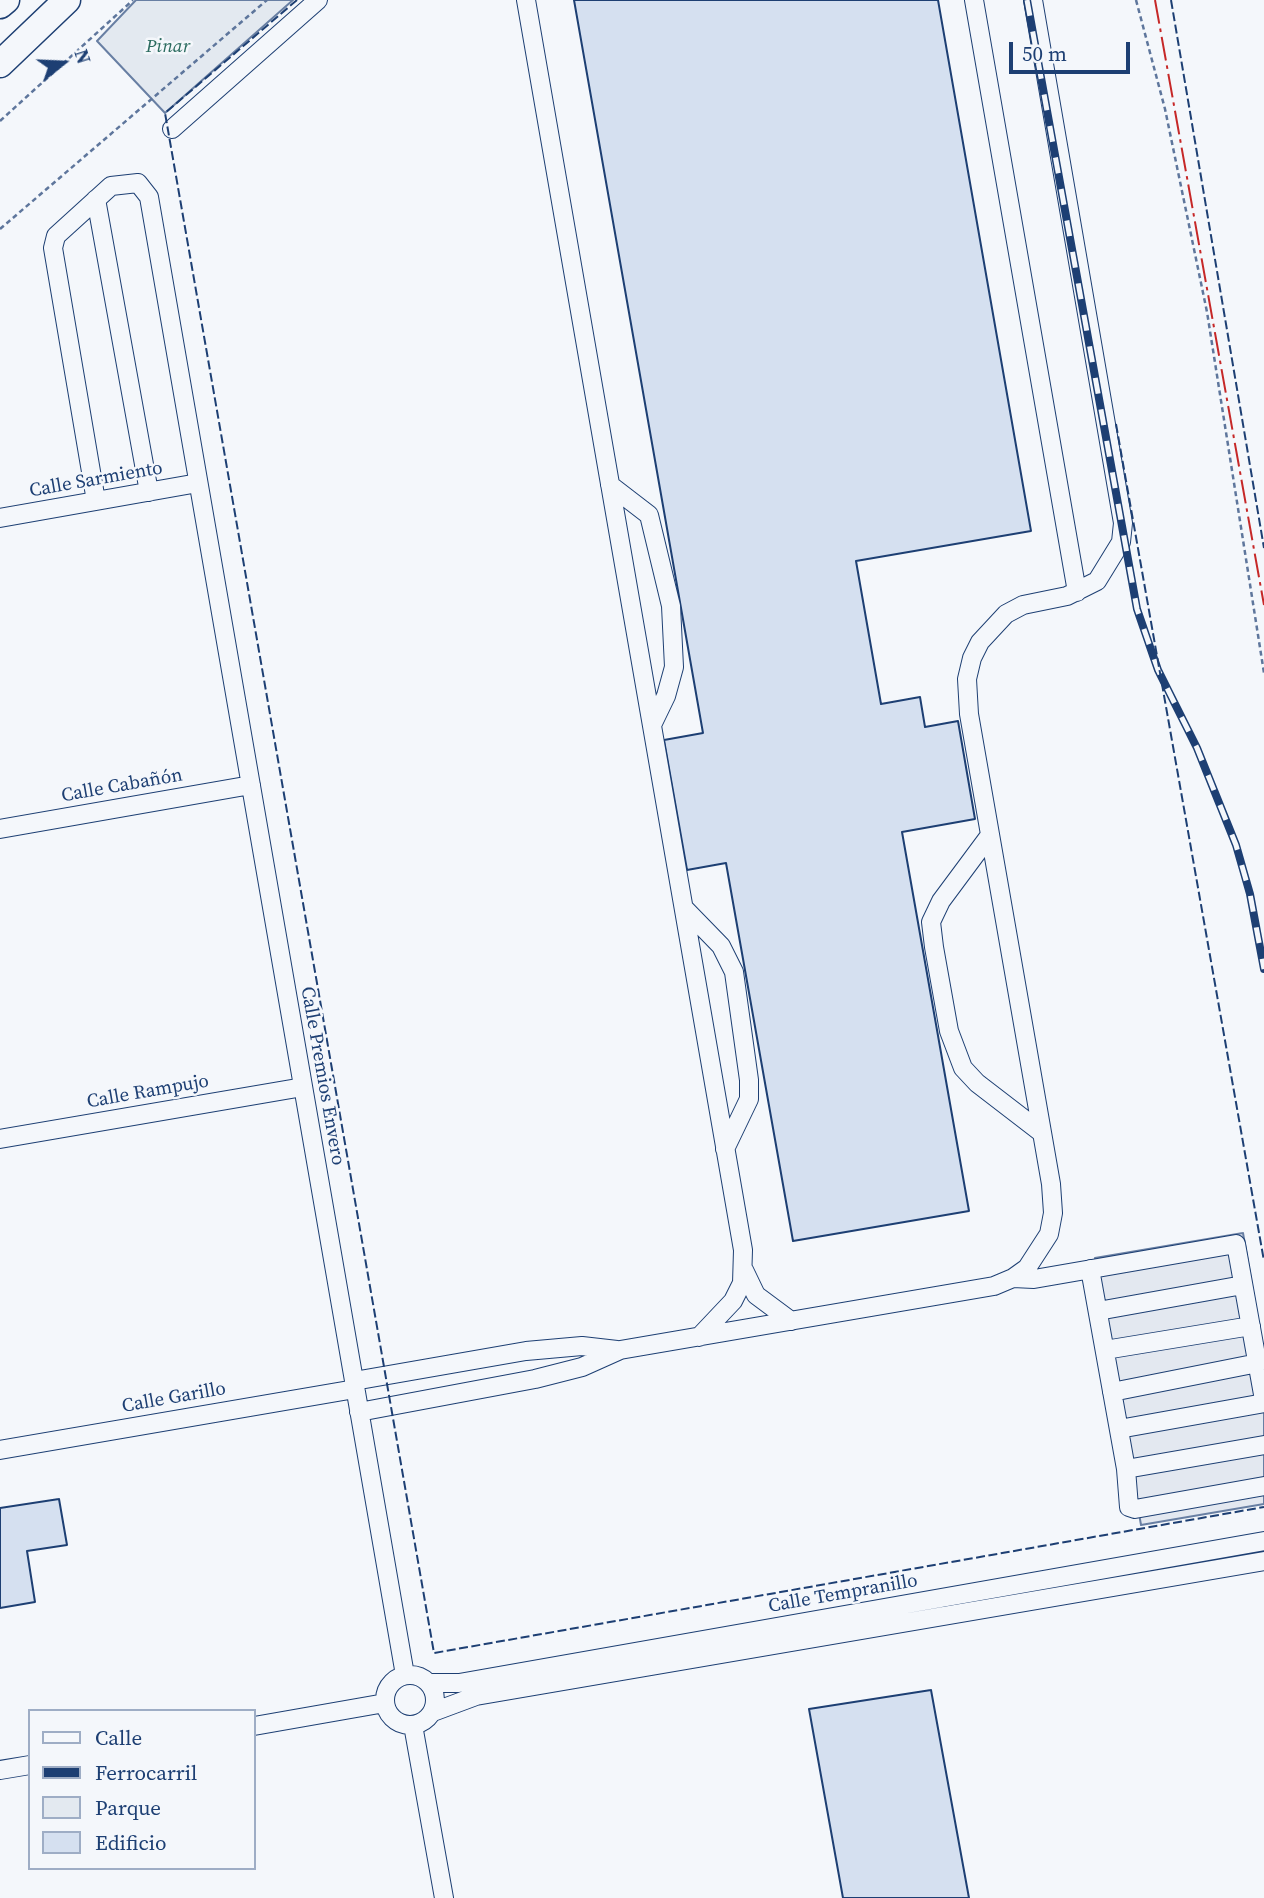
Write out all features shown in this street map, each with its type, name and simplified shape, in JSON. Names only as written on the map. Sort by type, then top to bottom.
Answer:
[{"type":"highway","points":[[0,5],[6,0]]},
{"type":"highway","points":[[0,64],[67,0]]},
{"type":"street","points":[[172,129],[318,0]]},
{"type":"street","points":[[526,0],[726,1149],[744,1270],[742,1283],[733,1300],[699,1337]]},
{"type":"street","points":[[974,0],[1077,592]]},
{"type":"street","points":[[359,1412],[535,1379],[582,1367],[620,1350],[994,1286],[1013,1278],[1041,1251],[1049,1234],[1052,1213],[1051,1184],[969,714],[967,679],[972,658],[980,642],[1006,614],[1023,605],[1077,592],[1097,581],[1114,559],[1121,542],[1123,523],[1033,0]]},
{"type":"street","name":"Calle Premios Envero","points":[[96,501],[53,248],[56,236],[111,186],[124,182],[138,183],[149,197],[405,1675]]},
{"type":"street","points":[[96,199],[149,492]]},
{"type":"street","name":"Calle Sarmiento","points":[[0,518],[198,483]]},
{"type":"street","points":[[610,485],[649,515],[671,606],[674,667],[666,696],[652,725]]},
{"type":"street","name":"Calle Cabañón","points":[[0,829],[251,785]]},
{"type":"street","points":[[990,835],[941,901],[932,922],[934,947],[949,1031],[963,1068],[977,1083],[1042,1133]]},
{"type":"street","points":[[684,908],[722,946],[734,972],[749,1080],[749,1099],[726,1149]]},
{"type":"street","name":"Calle Rampujo","points":[[0,1139],[303,1087]]},
{"type":"street","points":[[1013,1278],[1034,1279],[1236,1244],[1264,1402],[1119,1429]]},
{"type":"street","points":[[1090,1269],[1126,1469],[1129,1507],[1135,1510],[1264,1486]]},
{"type":"street","points":[[744,1270],[756,1294],[791,1321]]},
{"type":"street","points":[[1098,1311],[1243,1284]]},
{"type":"street","points":[[1105,1350],[1251,1326]]},
{"type":"street","name":"Calle Garillo","points":[[0,1450],[526,1351],[582,1346],[620,1350]]},
{"type":"street","points":[[1112,1392],[1258,1363]]},
{"type":"street","points":[[1126,1469],[1264,1446]]},
{"type":"street","name":"Calle Tempranillo","points":[[429,1683],[459,1683],[1264,1541]]},
{"type":"street","name":"Calle Tempranillo","points":[[433,1712],[476,1696],[1264,1561]]},
{"type":"street","points":[[414,1674],[429,1683],[434,1692],[433,1712],[427,1718],[413,1725],[398,1723],[390,1716],[385,1703],[387,1688],[394,1679],[414,1674]]},
{"type":"street","points":[[256,1726],[385,1703]]},
{"type":"street","points":[[413,1725],[444,1898]]},
{"type":"street","points":[[0,1770],[28,1765]]},
{"type":"path","points":[[0,121],[133,0]]},
{"type":"path","points":[[0,229],[267,0]]},
{"type":"path","points":[[1136,0],[1165,109],[1207,312],[1264,673]]},
{"type":"green space","name":"Pinar","points":[[136,0],[293,0],[165,113],[97,41]]},
{"type":"shaded area","points":[[1243,1233],[1264,1356],[1264,1504],[1141,1525],[1095,1258]]},
{"type":"building","points":[[574,0],[938,0],[1031,531],[856,561],[881,704],[920,697],[925,727],[958,721],[975,819],[902,832],[969,1211],[793,1241],[726,863],[687,870],[664,740],[703,733]]},
{"type":"building","points":[[59,1499],[67,1545],[27,1551],[35,1602],[0,1608],[0,1508]]},
{"type":"building","points":[[931,1690],[969,1898],[843,1898],[809,1709]]},
{"type":"railway","points":[[1027,0],[1137,609],[1158,670],[1197,748],[1236,845],[1250,894],[1264,969]]},
{"type":"fence","points":[[297,0],[165,113],[434,1653],[1264,1507]]},
{"type":"fence","points":[[1171,0],[1264,548]]},
{"type":"fence","points":[[1116,424],[1264,1261]]},
{"type":"power","points":[[1155,0],[1264,605]]}]
